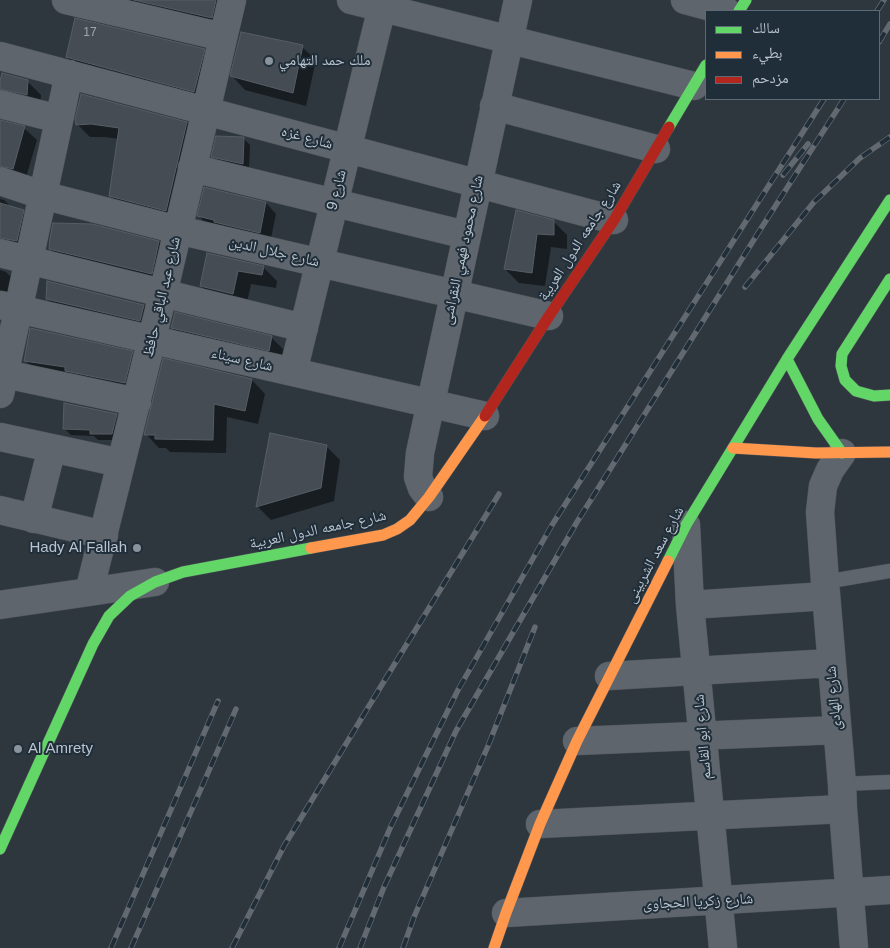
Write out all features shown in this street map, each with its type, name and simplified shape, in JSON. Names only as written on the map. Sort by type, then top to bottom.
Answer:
[{"type":"main road","name":"شارع جامعه الدول العربية","points":[[0,849],[93,644],[109,616],[130,596],[155,582],[183,572],[383,535],[397,529],[410,520],[429,497],[485,416],[549,316],[614,220],[700,76]]},
{"type":"main road","name":"شارع سعد الشربينى","points":[[494,948],[540,824],[578,740],[686,525],[787,359],[890,200]]},
{"type":"main road","points":[[890,279],[842,354],[841,366],[844,380],[856,390],[874,396],[890,395]]},
{"type":"main road","points":[[787,359],[818,419],[842,452]]},
{"type":"main road","points":[[733,448],[816,452],[890,452]]},
{"type":"street","points":[[66,0],[223,37]]},
{"type":"street","name":"شارع عبد الباقي حافظ","points":[[89,592],[137,402],[232,0]]},
{"type":"street","points":[[351,0],[509,39],[700,76]]},
{"type":"street","name":"شارع محمود فهمي النقراشى","points":[[429,497],[422,488],[418,477],[418,465],[477,183],[518,0]]},
{"type":"street","points":[[684,0],[722,10]]},
{"type":"street","name":"شارع 9","points":[[293,372],[382,8]]},
{"type":"street","name":"شارع غزه","points":[[0,56],[614,220]]},
{"type":"street","points":[[69,74],[28,260],[9,307],[1,380],[137,402]]},
{"type":"street","points":[[0,104],[59,119]]},
{"type":"street","points":[[494,106],[656,149]]},
{"type":"street","points":[[192,168],[466,235]]},
{"type":"street","name":"شارع جلال الدين","points":[[0,181],[42,195],[178,230],[549,316]]},
{"type":"street","points":[[0,253],[304,328]]},
{"type":"street","name":"شارع سيناء","points":[[9,307],[485,416]]},
{"type":"street","points":[[0,437],[121,463]]},
{"type":"street","points":[[34,518],[52,448]]},
{"type":"street","name":"شارع الهادى","points":[[842,452],[830,470],[823,486],[820,512],[854,948]]},
{"type":"street","points":[[0,510],[104,535]]},
{"type":"street","name":"شارع ابو القاسم","points":[[686,525],[690,605],[723,948]]},
{"type":"street","points":[[0,605],[155,582]]},
{"type":"street","points":[[690,605],[825,589]]},
{"type":"street","points":[[609,676],[831,663]]},
{"type":"street","points":[[578,740],[837,730]]},
{"type":"street","points":[[540,824],[710,815],[842,796]]},
{"type":"street","name":"شارع زكريا الحجاوى","points":[[506,913],[890,890]]},
{"type":"lane","points":[[825,589],[890,571]]},
{"type":"lane","points":[[842,796],[890,782]]},
{"type":"building","points":[[134,0],[216,0],[212,18]]},
{"type":"building","points":[[75,18],[205,49],[194,92],[66,57]]},
{"type":"building","name":"ملك حمد التهامي","points":[[241,32],[303,45],[293,93],[230,76]]},
{"type":"building","points":[[2,73],[28,80],[27,95],[0,89]]},
{"type":"building","points":[[81,94],[187,122],[166,211],[109,196],[119,128],[91,124],[76,125],[75,119]]},
{"type":"building","points":[[0,120],[25,126],[13,169],[0,166]]},
{"type":"building","points":[[216,136],[244,137],[243,164],[211,157]]},
{"type":"building","points":[[204,187],[266,202],[260,233],[197,216]]},
{"type":"building","points":[[0,203],[24,210],[17,241],[0,238]]},
{"type":"building","points":[[516,210],[554,220],[554,235],[537,234],[532,273],[504,269]]},
{"type":"building","points":[[53,223],[92,224],[159,241],[152,274],[49,249]]},
{"type":"building","points":[[207,253],[264,266],[262,275],[238,271],[233,294],[200,286]]},
{"type":"building","points":[[47,281],[144,305],[140,321],[46,299]]},
{"type":"building","points":[[175,312],[272,336],[269,351],[171,328]]},
{"type":"building","points":[[30,328],[133,351],[125,383],[65,371],[65,367],[24,361]]},
{"type":"building","points":[[163,358],[252,379],[245,411],[214,404],[213,440],[155,439],[155,435],[144,435]]},
{"type":"building","points":[[64,403],[117,414],[112,434],[90,434],[90,430],[63,429]]},
{"type":"building","points":[[270,433],[327,445],[321,488],[256,507]]},
{"type":"railway","points":[[878,10],[884,0]]},
{"type":"railway","points":[[880,40],[890,24]]},
{"type":"railway","points":[[339,948],[391,826],[458,690],[552,525],[823,100]]},
{"type":"railway","points":[[360,948],[384,887],[456,731],[577,522],[843,100]]},
{"type":"railway","points":[[745,287],[814,202],[860,158],[890,137]]},
{"type":"railway","points":[[783,175],[808,144]]},
{"type":"railway","points":[[232,948],[284,846],[499,494]]},
{"type":"railway","points":[[403,948],[414,917],[488,746],[535,627]]},
{"type":"railway","points":[[111,948],[218,701]]},
{"type":"railway","points":[[131,948],[236,709]]},
{"type":"traffic: fast","points":[[740,10],[746,0]]},
{"type":"traffic: fast","points":[[669,127],[705,67]]},
{"type":"traffic: fast","points":[[668,561],[686,525],[787,359],[890,200]]},
{"type":"traffic: fast","points":[[890,279],[842,354],[841,366],[845,380],[856,391],[874,396],[890,395]]},
{"type":"traffic: fast","points":[[787,359],[818,419],[842,453]]},
{"type":"traffic: fast","points":[[0,849],[93,644],[109,616],[130,596],[155,582],[183,572],[311,548]]},
{"type":"traffic: slow","points":[[311,548],[383,535],[397,529],[410,520],[429,497],[485,416]]},
{"type":"traffic: slow","points":[[733,448],[816,453],[890,452]]},
{"type":"traffic: slow","points":[[494,948],[540,824],[577,741],[668,561]]},
{"type":"traffic: jam","points":[[485,416],[549,316],[614,220],[669,127]]},
{"type":"place","name":"ملك حمد التهامي","points":[[269,61]]},
{"type":"place","name":"Hady Al Fallah","points":[[137,548]]},
{"type":"place","name":"Al Amrety","points":[[18,749]]}]
